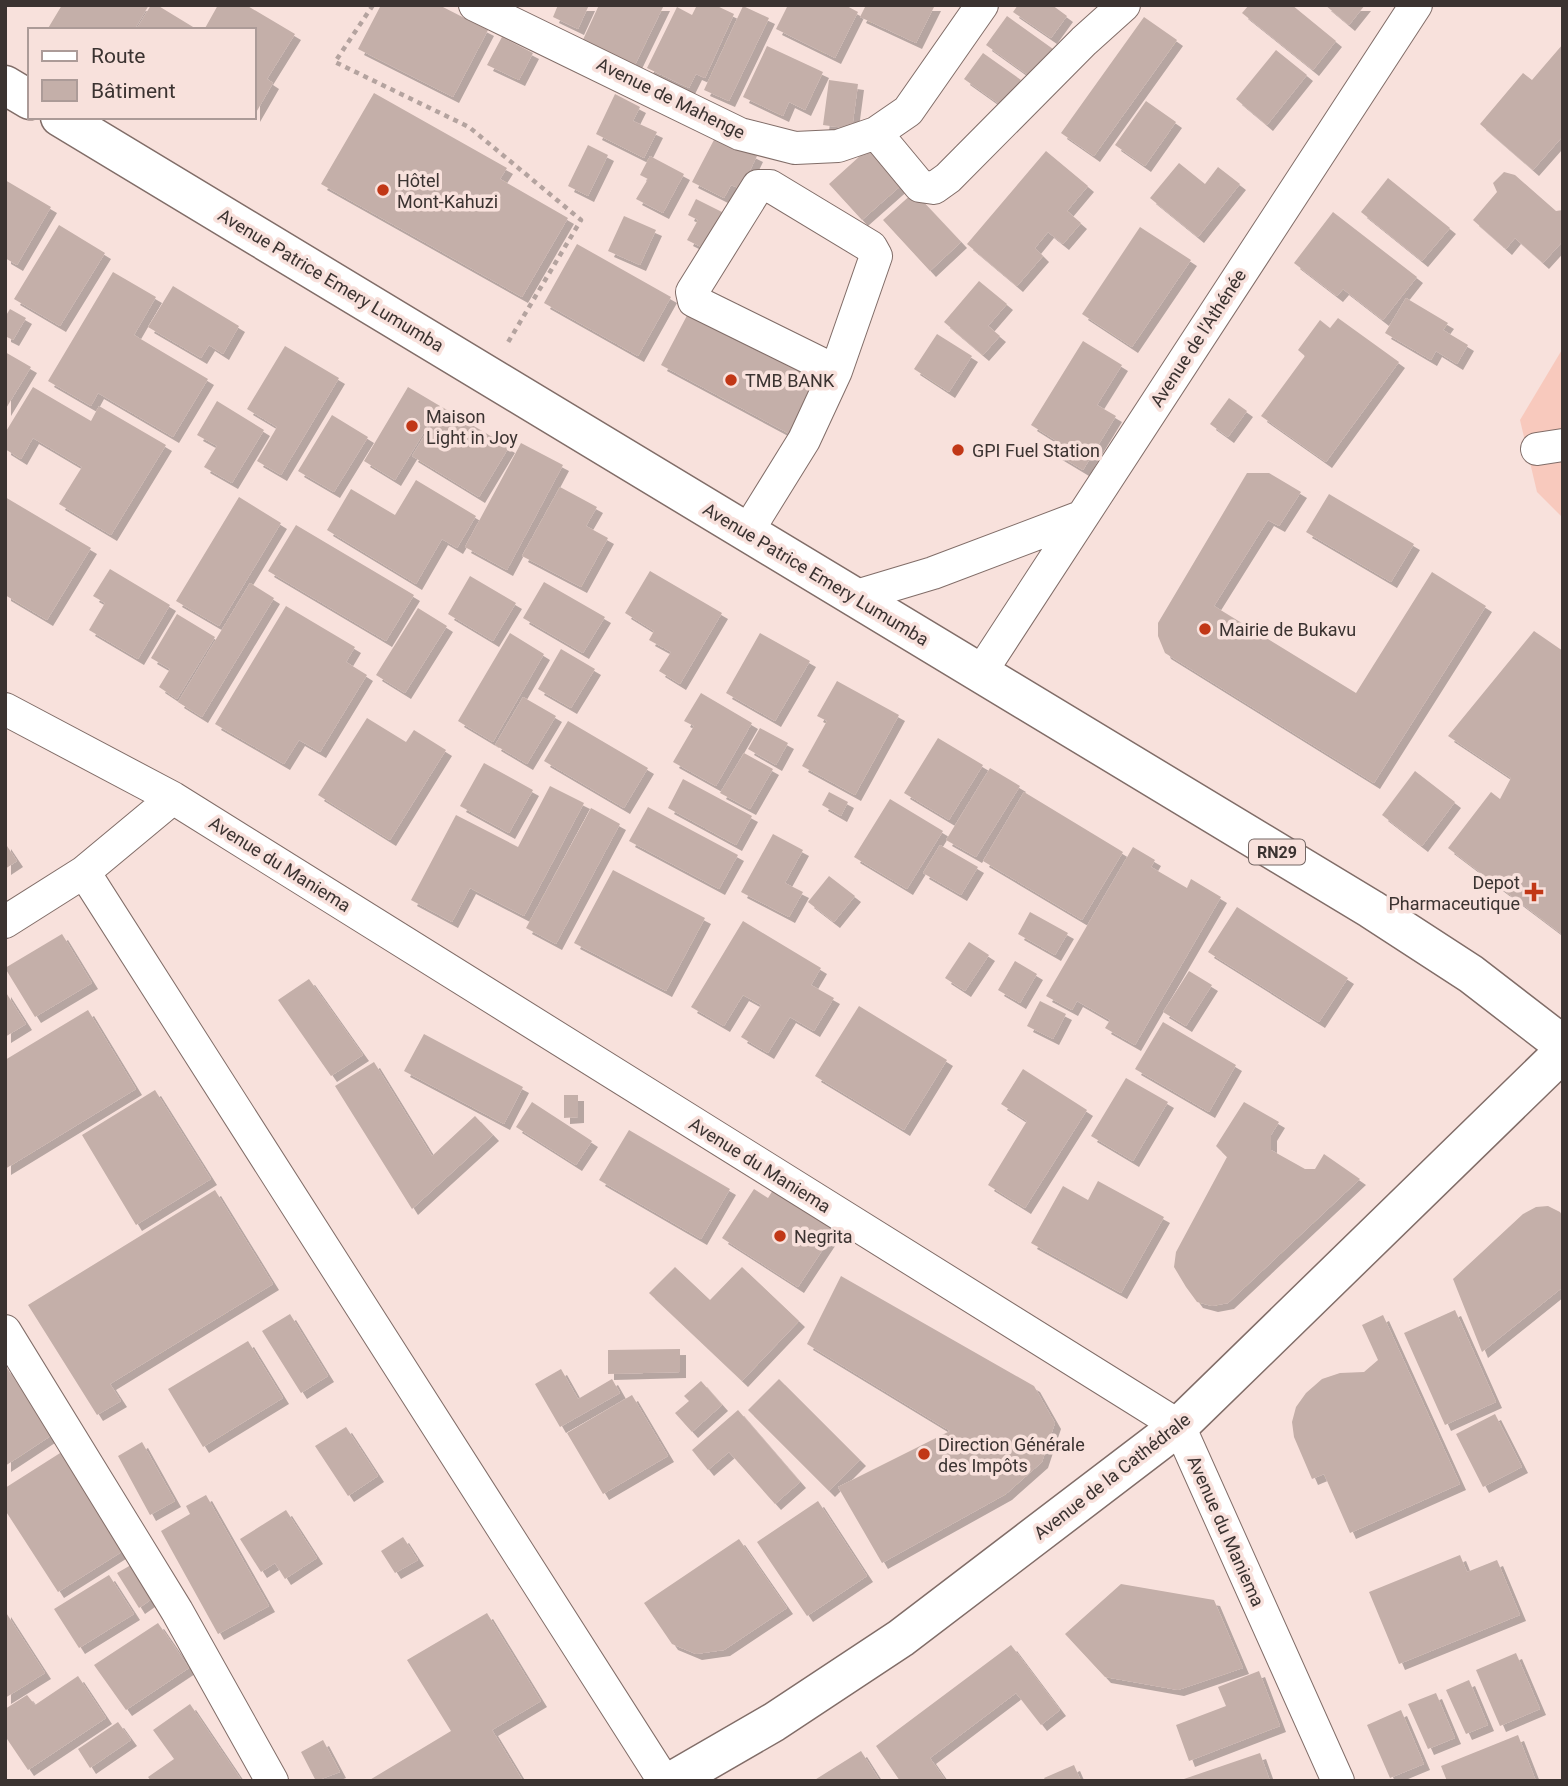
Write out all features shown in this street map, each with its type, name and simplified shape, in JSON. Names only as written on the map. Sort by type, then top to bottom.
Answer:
[{"type":"main road","points":[[5,85],[28,99]]},
{"type":"main road","name":"Avenue Patrice Emery Lumumba","points":[[63,119],[1382,916],[1471,974],[1563,1045]]},
{"type":"main road","name":"Avenue de la Cathédrale","points":[[672,1781],[774,1722],[901,1638],[1179,1426],[1563,1052]]},
{"type":"street","name":"Avenue de Mahenge","points":[[475,5],[740,134],[795,148],[838,146],[876,133],[908,111],[982,5]]},
{"type":"street","points":[[876,133],[920,186],[934,188],[948,178],[1074,50],[1124,5]]},
{"type":"street","name":"Avenue de l'Athénée","points":[[981,672],[1416,5]]},
{"type":"street","points":[[747,532],[804,440],[836,371],[876,256],[871,247],[770,186],[758,186],[692,292],[694,301],[836,371]]},
{"type":"street","points":[[853,597],[933,573],[1081,517]]},
{"type":"street","name":"Avenue du Maniema","points":[[5,709],[173,798],[1179,1426],[1338,1781]]},
{"type":"street","points":[[5,922],[84,872],[173,798]]},
{"type":"street","points":[[84,872],[664,1781]]},
{"type":"street","points":[[5,1331],[177,1611],[272,1781]]},
{"type":"path","points":[[373,5],[335,61],[468,127],[581,220],[488,375]]},
{"type":"shaded area","points":[[1563,348],[1563,518],[1537,492],[1520,420]]},
{"type":"building","points":[[62,5],[149,5],[135,28],[48,28]]},
{"type":"building","points":[[151,5],[157,5],[195,28],[137,28]]},
{"type":"building","points":[[218,5],[246,5],[295,34],[267,79],[273,83],[256,113],[256,28],[205,28]]},
{"type":"building","points":[[381,5],[439,5],[488,30],[453,97],[358,49]]},
{"type":"building","points":[[558,5],[589,5],[578,29],[553,17]]},
{"type":"building","points":[[599,5],[664,5],[633,69],[581,44]]},
{"type":"building","points":[[697,5],[715,5],[734,14],[705,78],[696,74],[689,88],[647,68],[677,7],[692,15]]},
{"type":"building","points":[[788,5],[845,5],[858,12],[835,58],[776,29]]},
{"type":"building","points":[[866,5],[935,5],[916,43],[860,17]]},
{"type":"building","points":[[1018,5],[1052,5],[1067,16],[1051,38],[1013,12]]},
{"type":"building","points":[[1249,5],[1292,5],[1336,41],[1313,70],[1242,13]]},
{"type":"building","points":[[1325,5],[1365,5],[1349,25]]},
{"type":"building","points":[[743,6],[769,18],[729,101],[704,90]]},
{"type":"building","points":[[1007,16],[1053,49],[1032,78],[986,45]]},
{"type":"building","points":[[1144,17],[1177,40],[1094,156],[1061,133]]},
{"type":"building","points":[[502,37],[533,53],[519,80],[487,65]]},
{"type":"building","points":[[1563,44],[1563,136],[1533,170],[1480,124],[1523,73],[1532,80]]},
{"type":"building","points":[[767,46],[823,72],[805,110],[789,102],[783,116],[743,97]]},
{"type":"building","points":[[1276,50],[1307,75],[1267,125],[1236,99]]},
{"type":"building","points":[[983,53],[1021,80],[1002,106],[964,79]]},
{"type":"building","points":[[829,80],[858,84],[852,129],[823,125]]},
{"type":"building","points":[[374,93],[507,168],[500,179],[568,218],[522,297],[321,184]]},
{"type":"building","points":[[615,94],[640,107],[633,121],[657,132],[644,158],[596,134]]},
{"type":"building","points":[[1146,101],[1176,122],[1145,166],[1115,145]]},
{"type":"building","points":[[716,136],[757,156],[741,189],[731,185],[724,198],[692,182]]},
{"type":"building","points":[[588,145],[608,155],[588,196],[568,186]]},
{"type":"building","points":[[871,146],[905,182],[862,220],[829,184]]},
{"type":"building","points":[[1046,151],[1088,186],[1067,211],[1081,223],[1063,244],[1048,232],[1035,248],[1043,256],[1017,286],[967,244]]},
{"type":"building","points":[[650,156],[684,174],[663,213],[636,199],[648,179],[640,175]]},
{"type":"building","points":[[1179,163],[1205,184],[1218,167],[1240,184],[1198,237],[1150,198]]},
{"type":"building","points":[[1504,172],[1515,175],[1556,211],[1563,210],[1563,241],[1543,263],[1515,238],[1506,249],[1473,220],[1497,192],[1493,183]]},
{"type":"building","points":[[1388,178],[1450,228],[1422,261],[1361,212]]},
{"type":"building","points":[[5,180],[51,207],[17,265],[5,258]]},
{"type":"building","points":[[914,192],[961,242],[930,271],[883,220]]},
{"type":"building","points":[[696,199],[724,213],[705,249],[687,240],[698,220],[688,215]]},
{"type":"building","points":[[1333,212],[1417,277],[1383,320],[1343,289],[1337,296],[1294,263]]},
{"type":"building","points":[[624,216],[656,230],[640,265],[608,251]]},
{"type":"building","points":[[59,225],[105,253],[60,326],[14,299]]},
{"type":"building","points":[[1140,227],[1191,260],[1132,347],[1082,314]]},
{"type":"building","points":[[577,244],[671,297],[638,356],[544,303]]},
{"type":"building","points":[[113,272],[156,297],[134,335],[208,379],[173,437],[98,393],[91,406],[48,381]]},
{"type":"building","points":[[979,281],[1007,304],[988,326],[1000,336],[983,355],[944,322]]},
{"type":"building","points":[[173,286],[239,326],[223,354],[209,345],[201,358],[148,327]]},
{"type":"building","points":[[1406,298],[1448,323],[1443,330],[1468,345],[1457,364],[1436,351],[1431,360],[1385,333]]},
{"type":"building","points":[[692,306],[829,379],[797,438],[661,365]]},
{"type":"building","points":[[10,309],[26,318],[13,340],[5,336],[5,317]]},
{"type":"building","points":[[1338,318],[1399,362],[1326,462],[1261,416],[1305,356],[1298,350],[1320,320],[1330,328]]},
{"type":"building","points":[[937,334],[972,356],[949,392],[914,369]]},
{"type":"building","points":[[1083,341],[1122,365],[1097,405],[1116,416],[1083,470],[1053,452],[1058,442],[1031,425]]},
{"type":"building","points":[[285,346],[339,378],[281,475],[257,461],[277,427],[247,409]]},
{"type":"building","points":[[5,352],[31,367],[5,410]]},
{"type":"building","points":[[33,387],[91,421],[99,406],[166,445],[111,535],[59,504],[82,467],[33,438],[21,459],[5,449],[5,433]]},
{"type":"building","points":[[408,387],[440,406],[395,480],[364,461]]},
{"type":"building","points":[[1229,398],[1247,411],[1228,437],[1210,424]]},
{"type":"building","points":[[217,401],[264,430],[232,483],[204,467],[217,446],[197,435]]},
{"type":"building","points":[[442,407],[509,447],[479,497],[412,456]]},
{"type":"building","points":[[332,415],[368,437],[334,492],[298,471]]},
{"type":"building","points":[[521,443],[563,465],[507,570],[465,547]]},
{"type":"building","name":"Mairie de Bukavu","points":[[1247,473],[1269,473],[1301,492],[1279,526],[1268,520],[1214,606],[1356,693],[1432,572],[1486,606],[1374,783],[1165,653],[1158,636],[1158,623]]},
{"type":"building","points":[[416,480],[476,516],[457,548],[442,539],[416,584],[327,530],[351,489],[395,515]]},
{"type":"building","points":[[560,487],[597,507],[586,526],[608,538],[581,587],[522,556]]},
{"type":"building","points":[[1329,494],[1414,544],[1391,582],[1306,532]]},
{"type":"building","points":[[5,497],[91,548],[47,620],[5,595]]},
{"type":"building","points":[[239,497],[281,523],[219,626],[176,601]]},
{"type":"building","points":[[296,525],[414,595],[386,641],[268,571]]},
{"type":"building","points":[[110,569],[170,605],[138,659],[89,630],[105,603],[93,596]]},
{"type":"building","points":[[650,571],[722,613],[680,684],[659,671],[671,652],[649,640],[654,631],[625,613]]},
{"type":"building","points":[[470,576],[516,603],[493,641],[448,614]]},
{"type":"building","points":[[544,582],[605,617],[583,653],[523,618]]},
{"type":"building","points":[[250,583],[274,598],[202,717],[178,702]]},
{"type":"building","points":[[286,606],[355,647],[346,662],[367,675],[320,752],[299,740],[284,764],[215,724]]},
{"type":"building","points":[[418,608],[447,626],[405,693],[376,675]]},
{"type":"building","points":[[177,614],[215,637],[177,699],[159,687],[170,669],[151,658]]},
{"type":"building","points":[[1534,631],[1563,651],[1563,935],[1448,848],[1491,792],[1500,799],[1511,778],[1448,736]]},
{"type":"building","points":[[510,633],[544,654],[493,742],[458,721]]},
{"type":"building","points":[[760,633],[810,661],[775,721],[726,693]]},
{"type":"building","points":[[561,649],[595,669],[571,708],[538,689]]},
{"type":"building","points":[[837,681],[899,715],[855,795],[802,766],[827,721],[817,716]]},
{"type":"building","points":[[701,693],[752,723],[716,786],[673,762],[694,726],[684,721]]},
{"type":"building","points":[[523,697],[556,716],[527,764],[495,745]]},
{"type":"building","points":[[367,718],[406,742],[414,730],[446,750],[390,840],[318,795]]},
{"type":"building","points":[[568,721],[648,768],[624,808],[544,761]]},
{"type":"building","points":[[760,728],[788,743],[776,765],[748,749]]},
{"type":"building","points":[[938,738],[983,765],[949,820],[904,793]]},
{"type":"building","points":[[744,753],[773,769],[750,809],[720,793]]},
{"type":"building","points":[[484,763],[533,790],[509,833],[460,806]]},
{"type":"building","points":[[990,768],[1020,786],[976,857],[946,840]]},
{"type":"building","points":[[1415,771],[1455,802],[1422,846],[1382,815]]},
{"type":"building","points":[[683,779],[752,816],[736,845],[668,808]]},
{"type":"building","points":[[550,786],[584,803],[524,916],[470,888],[452,922],[411,900],[456,815],[518,847]]},
{"type":"building","points":[[829,792],[848,802],[841,816],[822,805]]},
{"type":"building","points":[[1024,792],[1123,852],[1082,920],[983,861]]},
{"type":"building","points":[[890,799],[943,831],[907,889],[854,857]]},
{"type":"building","points":[[648,807],[738,855],[719,889],[629,841]]},
{"type":"building","points":[[591,808],[620,824],[556,944],[526,928]]},
{"type":"building","points":[[773,834],[803,850],[785,883],[803,892],[789,917],[741,892]]},
{"type":"building","points":[[5,843],[17,861],[5,869]]},
{"type":"building","points":[[940,845],[978,867],[961,895],[923,873]]},
{"type":"building","points":[[1133,847],[1155,860],[1151,867],[1187,888],[1191,879],[1221,897],[1135,1045],[1105,1028],[1110,1020],[1077,1001],[1072,1010],[1046,996]]},
{"type":"building","points":[[613,870],[705,918],[666,991],[574,943]]},
{"type":"building","points":[[829,876],[855,896],[834,922],[808,902]]},
{"type":"building","points":[[1237,907],[1348,978],[1319,1022],[1208,952]]},
{"type":"building","points":[[1030,912],[1068,933],[1055,955],[1018,934]]},
{"type":"building","points":[[743,921],[821,968],[811,985],[834,998],[814,1031],[790,1017],[768,1053],[741,1037],[761,1005],[743,995],[724,1026],[691,1007]]},
{"type":"building","points":[[62,934],[92,983],[35,1017],[5,968]]},
{"type":"building","points":[[969,942],[989,955],[965,991],[945,978]]},
{"type":"building","points":[[1015,961],[1037,974],[1020,1003],[998,990]]},
{"type":"building","points":[[1189,971],[1212,985],[1186,1026],[1163,1012]]},
{"type":"building","points":[[309,979],[363,1055],[331,1076],[278,1000]]},
{"type":"building","points":[[5,991],[26,1024],[5,1037]]},
{"type":"building","points":[[1040,1001],[1066,1014],[1053,1039],[1027,1026]]},
{"type":"building","points":[[859,1006],[947,1060],[904,1130],[815,1076]]},
{"type":"building","points":[[88,1010],[136,1089],[5,1169],[5,1060]]},
{"type":"building","points":[[1163,1022],[1236,1065],[1209,1112],[1135,1069]]},
{"type":"building","points":[[424,1034],[523,1087],[504,1124],[404,1071]]},
{"type":"building","points":[[374,1062],[432,1156],[475,1116],[493,1135],[412,1209],[335,1086]]},
{"type":"building","points":[[1023,1069],[1087,1110],[1025,1208],[988,1185],[1027,1121],[1001,1104]]},
{"type":"building","points":[[1126,1078],[1168,1102],[1133,1161],[1091,1136]]},
{"type":"building","points":[[155,1090],[211,1179],[136,1225],[82,1135]]},
{"type":"building","points":[[564,1095],[578,1095],[578,1117],[564,1118]]},
{"type":"building","points":[[532,1102],[592,1141],[576,1165],[516,1127]]},
{"type":"building","points":[[1244,1102],[1279,1122],[1271,1135],[1271,1150],[1305,1169],[1315,1169],[1324,1154],[1360,1179],[1228,1303],[1212,1306],[1197,1302],[1186,1287],[1174,1267],[1176,1252],[1227,1157],[1216,1146]]},
{"type":"building","points":[[629,1130],[730,1189],[701,1239],[599,1180]]},
{"type":"building","points":[[780,1179],[843,1219],[798,1287],[722,1238],[754,1189],[768,1198]]},
{"type":"building","points":[[1098,1181],[1164,1217],[1121,1293],[1031,1243],[1063,1186],[1088,1200]]},
{"type":"building","points":[[215,1190],[273,1284],[110,1384],[121,1401],[97,1415],[28,1305]]},
{"type":"building","points":[[1548,1206],[1560,1212],[1563,1217],[1563,1287],[1482,1352],[1453,1279],[1523,1214],[1536,1207]]},
{"type":"building","points":[[675,1267],[710,1300],[742,1267],[799,1321],[742,1381],[649,1293]]},
{"type":"building","points":[[841,1276],[1034,1386],[1055,1423],[1042,1462],[1006,1494],[882,1563],[838,1487],[950,1431],[807,1344]]},
{"type":"building","points":[[1455,1310],[1496,1402],[1445,1425],[1404,1333]]},
{"type":"building","points":[[290,1314],[328,1376],[301,1393],[262,1331]]},
{"type":"building","points":[[1383,1315],[1460,1484],[1350,1533],[1324,1474],[1312,1479],[1294,1437],[1292,1422],[1296,1407],[1306,1393],[1322,1379],[1340,1373],[1364,1372],[1378,1360],[1362,1325]]},
{"type":"building","points":[[248,1341],[283,1398],[203,1447],[168,1389]]},
{"type":"building","points":[[680,1349],[680,1372],[608,1374],[608,1350]]},
{"type":"building","points":[[5,1365],[52,1435],[5,1466]]},
{"type":"building","points":[[561,1369],[578,1399],[612,1379],[620,1393],[560,1427],[535,1384]]},
{"type":"building","points":[[779,1379],[860,1460],[829,1491],[748,1410]]},
{"type":"building","points":[[701,1381],[722,1405],[692,1432],[675,1413],[689,1401],[684,1396]]},
{"type":"building","points":[[632,1395],[668,1456],[603,1494],[567,1433]]},
{"type":"building","points":[[738,1410],[800,1482],[775,1504],[729,1452],[708,1470],[692,1450]]},
{"type":"building","points":[[1495,1414],[1522,1467],[1483,1487],[1456,1434]]},
{"type":"building","points":[[346,1427],[378,1476],[348,1496],[315,1446]]},
{"type":"building","points":[[142,1442],[175,1501],[150,1515],[118,1456]]},
{"type":"building","points":[[68,1448],[131,1546],[58,1592],[5,1510],[5,1488]]},
{"type":"building","points":[[206,1495],[269,1606],[218,1634],[161,1531],[190,1514],[186,1506]]},
{"type":"building","points":[[818,1501],[867,1576],[807,1616],[757,1542]]},
{"type":"building","points":[[286,1510],[317,1558],[285,1579],[275,1563],[261,1572],[240,1539]]},
{"type":"building","points":[[403,1537],[418,1560],[395,1573],[381,1551]]},
{"type":"building","points":[[739,1539],[787,1608],[724,1650],[696,1654],[672,1644],[644,1603]]},
{"type":"building","points":[[1460,1555],[1467,1572],[1497,1560],[1520,1615],[1399,1664],[1369,1592]]},
{"type":"building","points":[[138,1561],[159,1594],[139,1608],[117,1573]]},
{"type":"building","points":[[109,1575],[134,1614],[79,1648],[54,1609]]},
{"type":"building","points":[[1121,1584],[1214,1600],[1243,1668],[1178,1690],[1105,1677],[1065,1634]]},
{"type":"building","points":[[5,1611],[45,1673],[5,1698]]},
{"type":"building","points":[[487,1613],[541,1701],[492,1730],[523,1781],[368,1781],[451,1731],[407,1660]]},
{"type":"building","points":[[158,1623],[189,1668],[126,1710],[94,1665]]},
{"type":"building","points":[[1011,1645],[1060,1710],[1041,1725],[1016,1693],[930,1758],[946,1781],[900,1781],[876,1746]]},
{"type":"building","points":[[1516,1653],[1540,1709],[1500,1726],[1476,1670]]},
{"type":"building","points":[[1259,1671],[1280,1726],[1189,1761],[1176,1725],[1226,1706],[1218,1687]]},
{"type":"building","points":[[78,1676],[106,1718],[28,1770],[5,1736],[5,1709],[27,1695],[35,1705]]},
{"type":"building","points":[[1469,1680],[1488,1725],[1466,1734],[1446,1690]]},
{"type":"building","points":[[1436,1693],[1455,1738],[1428,1749],[1408,1704]]},
{"type":"building","points":[[190,1704],[242,1781],[151,1781],[148,1777],[174,1759],[153,1730]]},
{"type":"building","points":[[1401,1710],[1424,1764],[1390,1778],[1367,1725]]},
{"type":"building","points":[[118,1722],[131,1740],[90,1768],[78,1749]]},
{"type":"building","points":[[1518,1735],[1536,1781],[1447,1781],[1441,1766]]},
{"type":"building","points":[[323,1740],[340,1772],[316,1781],[301,1752]]},
{"type":"building","points":[[861,1751],[880,1781],[813,1781]]},
{"type":"building","points":[[1260,1753],[1270,1781],[1181,1781],[1181,1780]]},
{"type":"building","points":[[1074,1765],[1081,1781],[1046,1781],[1044,1778]]},
{"type":"place","name":"Hôtel Mont-Kahuzi","points":[[383,190]]},
{"type":"place","name":"TMB BANK","points":[[731,380]]},
{"type":"place","name":"Maison Light in Joy","points":[[412,426]]},
{"type":"place","name":"GPI Fuel Station","points":[[958,450]]},
{"type":"place","name":"Mairie de Bukavu","points":[[1205,629]]},
{"type":"place","name":"Depot Pharmaceutique","points":[[1534,892]]},
{"type":"place","name":"Negrita","points":[[780,1236]]},
{"type":"place","name":"Direction Générale des Impôts","points":[[924,1454]]}]
